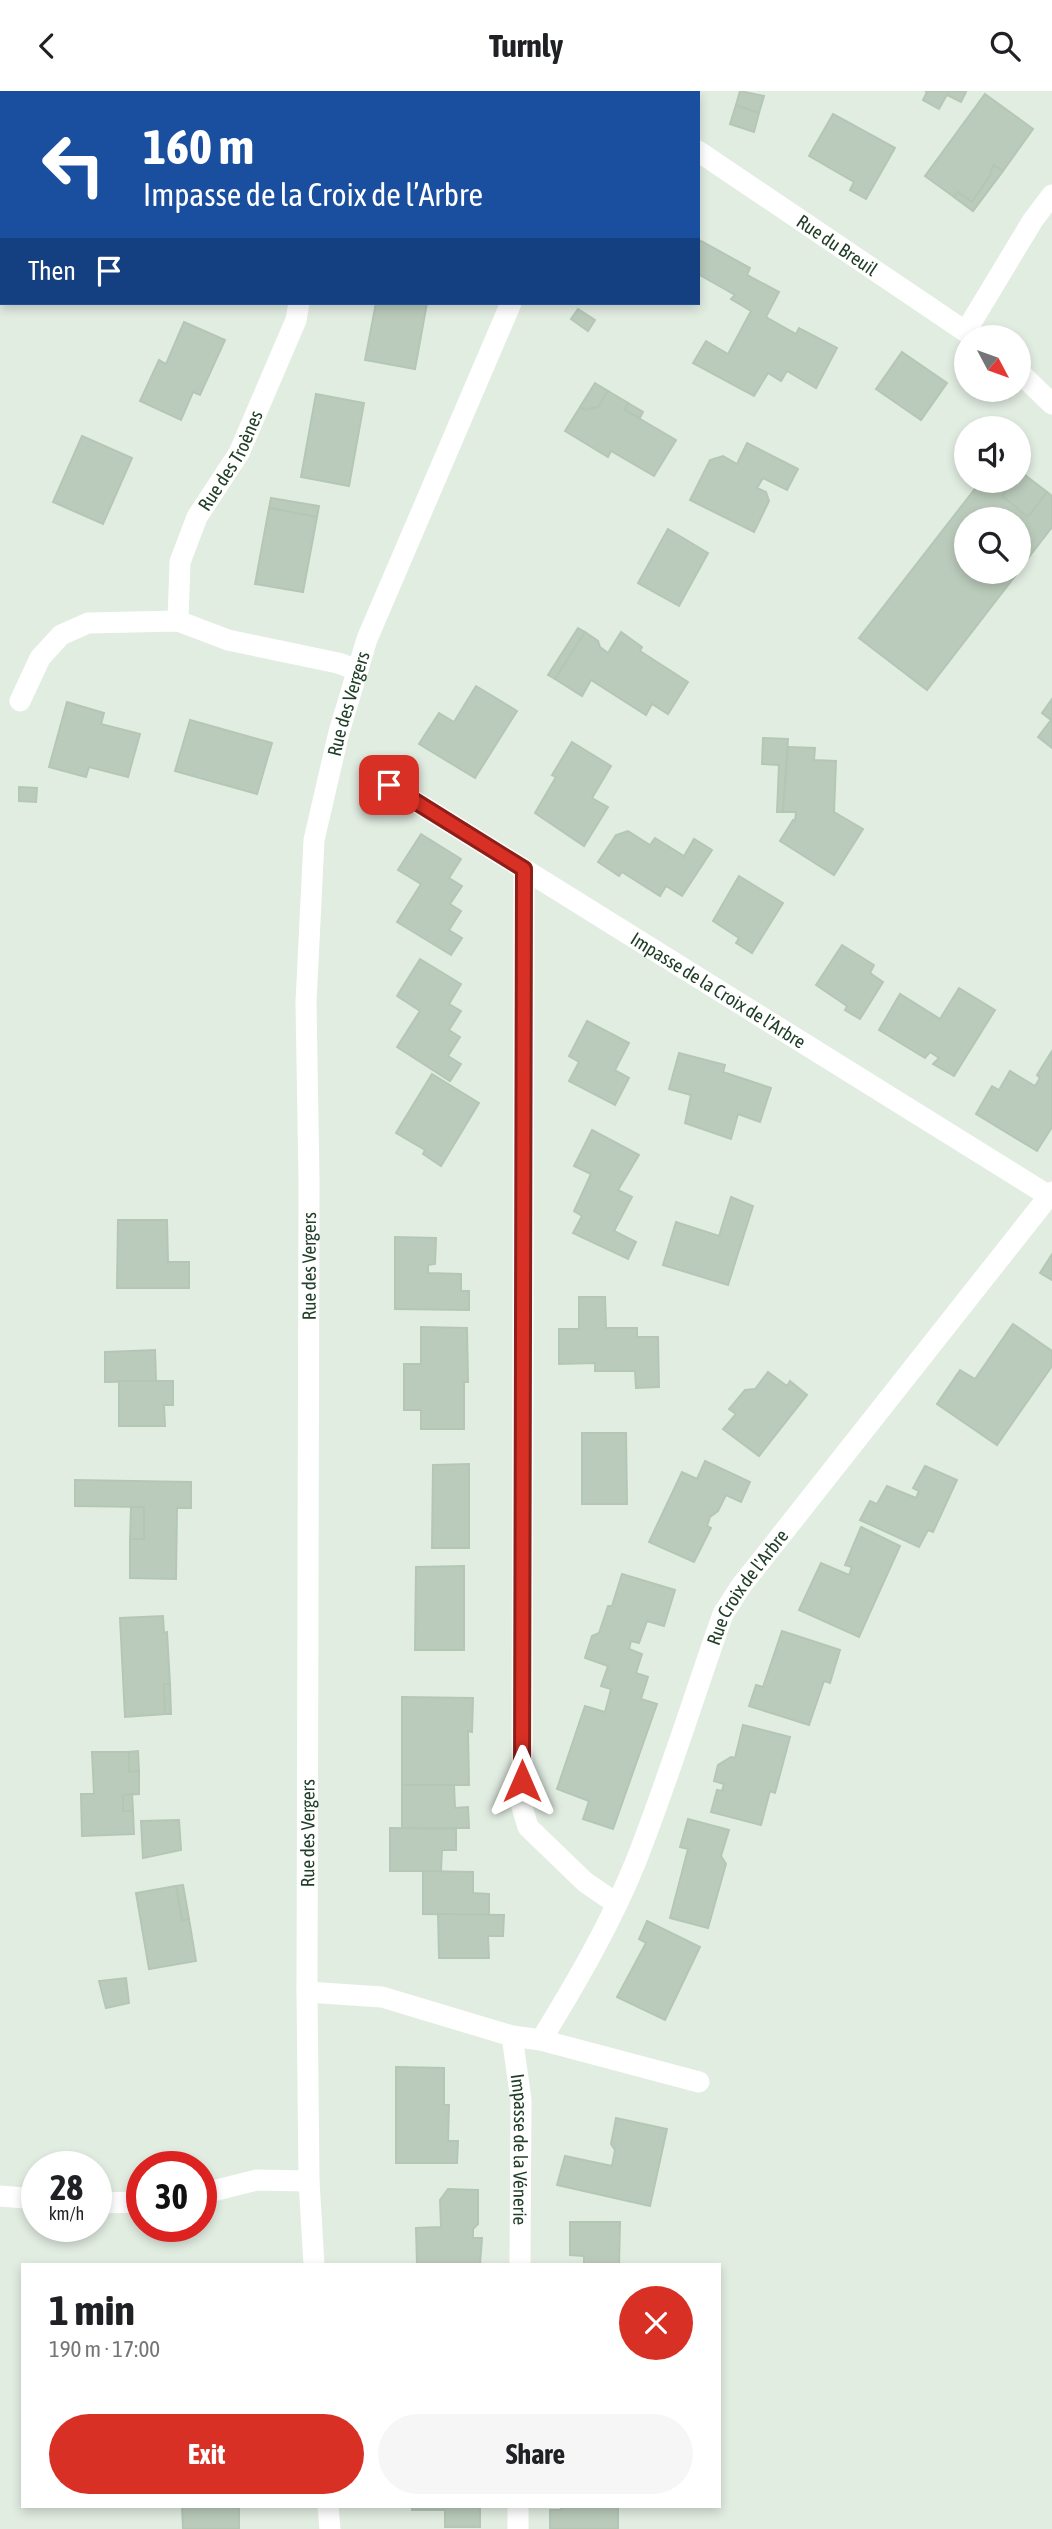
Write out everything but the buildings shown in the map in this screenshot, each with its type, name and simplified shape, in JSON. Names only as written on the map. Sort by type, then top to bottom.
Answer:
[{"type":"street","name":"Rue du Breuil","points":[[700,152],[955,325]]},
{"type":"street","points":[[976,325],[1033,221],[1052,195]]},
{"type":"street","name":"Rue des Troènes","points":[[178,621],[180,562],[197,517],[239,453],[296,320],[299,305]]},
{"type":"street","name":"Rue des Vergers","points":[[314,2263],[309,2181],[307,1992],[309,1181],[306,1002],[314,840],[339,732],[367,639],[510,305]]},
{"type":"street","points":[[1031,384],[1052,404]]},
{"type":"street","points":[[20,701],[40,658],[61,635],[88,623],[178,621],[228,640],[338,663],[358,670]]},
{"type":"street","name":"Impasse de la Croix de l’Arbre","points":[[389,785],[1051,1194]]},
{"type":"street","points":[[524,869],[522,1807],[528,1827],[585,1882],[617,1904]]},
{"type":"street","name":"Rue Croix de l'Arbre","points":[[541,2040],[571,1991],[617,1904],[636,1861],[723,1614],[741,1586],[1051,1194]]},
{"type":"street","points":[[307,1992],[382,1997],[512,2036],[541,2040],[699,2082]]},
{"type":"street","name":"Impasse de la Vénerie","points":[[512,2036],[521,2101],[520,2263]]},
{"type":"street","points":[[217,2190],[257,2180],[309,2181]]},
{"type":"street","points":[[328,2508],[330,2529]]},
{"type":"street","points":[[517,2529],[518,2508]]},
{"type":"route","points":[[389,785],[524,869],[522,1781]]}]
